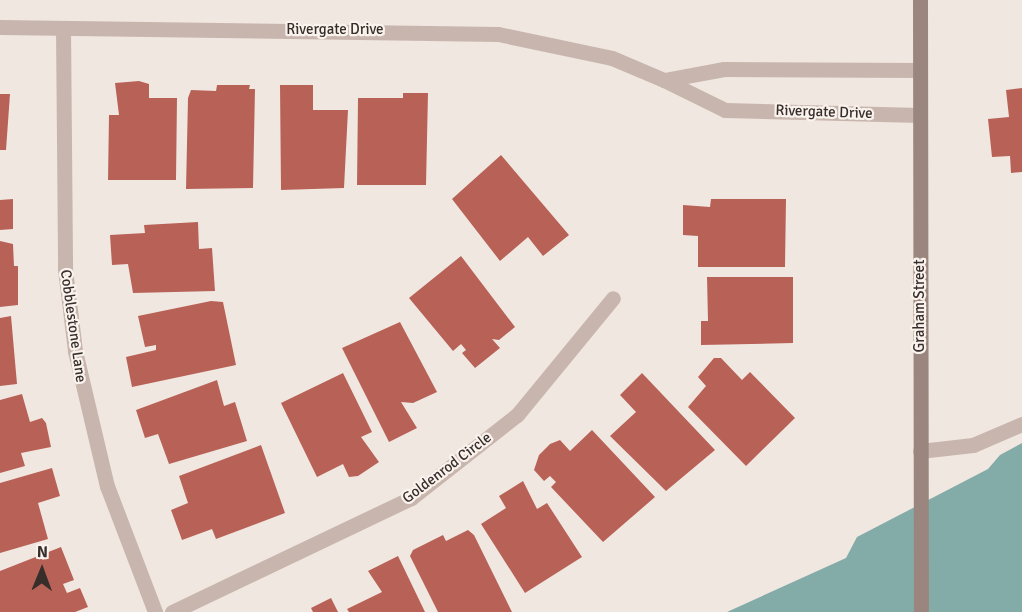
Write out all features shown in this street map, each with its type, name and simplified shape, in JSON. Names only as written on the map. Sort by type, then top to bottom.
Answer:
[{"type":"street","name":"Graham Street","points":[[920,0],[921,612]]},
{"type":"street","name":"Rivergate Drive","points":[[0,27],[498,34],[601,55],[664,80],[725,110],[920,115]]},
{"type":"street","name":"Cobblestone Lane","points":[[63,28],[65,269],[75,351],[107,486],[155,612]]},
{"type":"street","points":[[664,80],[724,69],[920,70]]},
{"type":"street","name":"Goldenrod Circle","points":[[172,612],[411,498],[517,415],[613,298]]},
{"type":"street","points":[[920,451],[973,445],[1022,424]]},
{"type":"water","points":[[1022,443],[1022,612],[727,612],[846,558],[857,537],[988,469],[1000,455]]},
{"type":"building","points":[[139,81],[149,84],[149,98],[177,98],[176,180],[108,180],[109,115],[119,115],[115,83]]},
{"type":"building","points":[[217,85],[250,85],[249,89],[255,89],[253,188],[186,189],[188,98],[191,90],[216,91]]},
{"type":"building","points":[[280,85],[313,85],[313,110],[348,110],[344,188],[281,190]]},
{"type":"building","points":[[1022,88],[1022,172],[1011,173],[1010,156],[992,157],[988,119],[1009,117],[1006,90]]},
{"type":"building","points":[[403,93],[428,93],[426,185],[357,185],[358,98],[403,98]]},
{"type":"building","points":[[0,94],[10,94],[6,150],[0,150]]},
{"type":"building","points":[[501,155],[569,235],[543,256],[528,237],[500,261],[452,199]]},
{"type":"building","points":[[13,199],[13,229],[0,230],[0,200]]},
{"type":"building","points":[[711,199],[786,199],[785,267],[698,267],[698,236],[683,235],[683,205],[710,207]]},
{"type":"building","points":[[198,222],[199,249],[212,248],[215,291],[133,293],[128,264],[112,265],[110,235],[145,233],[144,225]]},
{"type":"building","points":[[0,241],[13,244],[14,266],[18,266],[18,305],[0,307]]},
{"type":"building","points":[[461,256],[515,327],[499,340],[492,339],[500,348],[475,368],[462,353],[466,350],[461,344],[453,351],[409,298]]},
{"type":"building","points":[[707,277],[793,277],[793,343],[701,345],[701,321],[708,321]]},
{"type":"building","points":[[211,301],[223,302],[236,365],[132,387],[126,357],[156,350],[156,345],[145,347],[138,316]]},
{"type":"building","points":[[11,316],[17,384],[0,386],[0,318]]},
{"type":"building","points":[[400,322],[437,392],[413,403],[401,402],[417,428],[389,442],[342,348]]},
{"type":"building","points":[[714,358],[721,358],[742,380],[750,372],[795,418],[746,466],[688,407],[706,386],[698,377]]},
{"type":"building","points":[[343,373],[372,432],[361,437],[379,462],[358,476],[349,477],[343,464],[317,477],[281,403]]},
{"type":"building","points":[[642,373],[715,450],[666,491],[610,436],[636,412],[620,395]]},
{"type":"building","points":[[217,380],[224,406],[235,402],[247,441],[169,464],[158,434],[145,438],[136,410]]},
{"type":"building","points":[[22,394],[30,422],[42,418],[46,423],[51,447],[21,453],[25,466],[0,473],[0,400]]},
{"type":"building","points":[[592,430],[655,497],[603,542],[551,487],[556,482],[550,476],[544,481],[534,470],[539,455],[550,444],[560,440],[570,451]]},
{"type":"building","points":[[261,445],[285,513],[216,539],[212,529],[182,540],[171,510],[188,503],[179,476]]},
{"type":"building","points":[[52,468],[60,496],[38,503],[48,539],[0,553],[0,483]]},
{"type":"building","points":[[523,481],[537,509],[547,503],[582,557],[525,593],[481,524],[506,508],[499,496]]},
{"type":"building","points":[[468,530],[474,535],[512,612],[438,612],[410,556],[413,550],[443,535],[446,541]]},
{"type":"building","points":[[61,547],[74,580],[63,584],[67,593],[80,588],[88,607],[75,612],[0,612],[0,571]]},
{"type":"building","points":[[398,556],[425,612],[349,612],[347,609],[382,592],[368,571]]},
{"type":"building","points":[[331,598],[338,612],[313,612],[311,608]]}]
